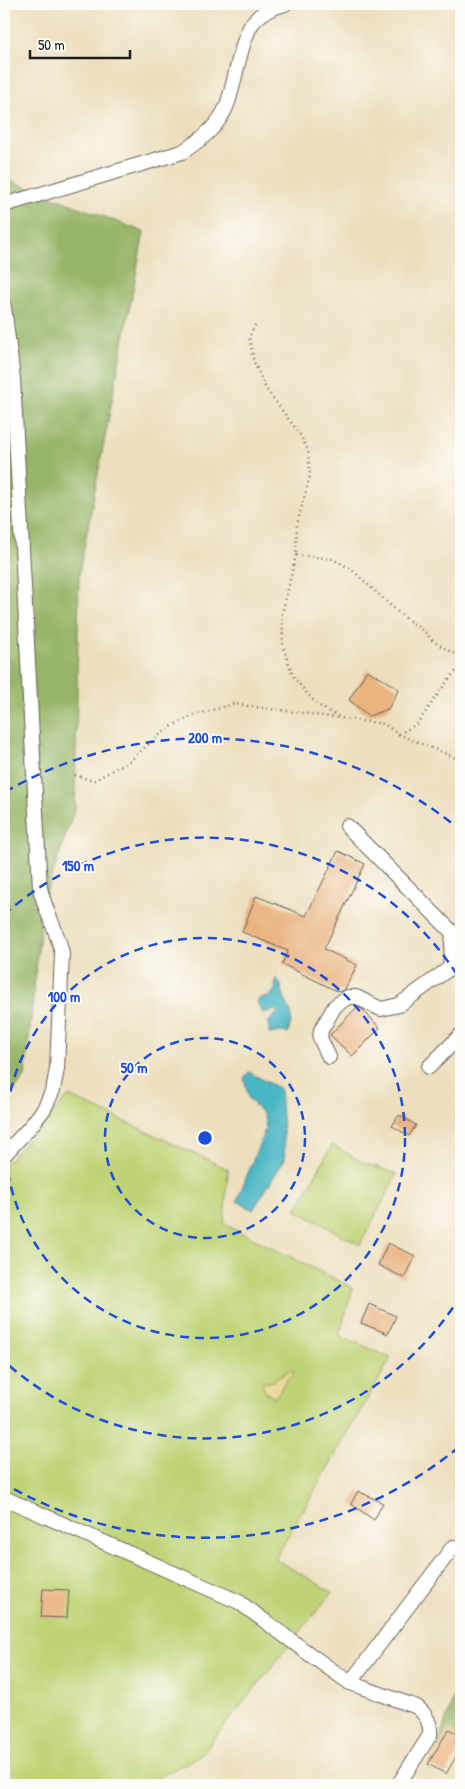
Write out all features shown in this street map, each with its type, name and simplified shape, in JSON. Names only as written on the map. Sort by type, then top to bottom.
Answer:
[{"type":"street","points":[[4,205],[182,152],[201,140],[216,124],[226,106],[246,36],[253,22],[265,11],[285,4]]},
{"type":"street","points":[[4,307],[14,388],[40,888],[44,906],[59,941],[62,954],[57,1069],[53,1090],[44,1109],[4,1155]]},
{"type":"street","points":[[329,1056],[320,1038],[321,1030],[335,1006],[348,997],[356,997],[381,1009],[399,1005],[450,968],[457,933],[347,826]]},
{"type":"street","points":[[429,1067],[461,1034]]},
{"type":"street","points":[[4,1498],[239,1602],[350,1683],[417,1707],[425,1714],[430,1725],[430,1734],[398,1785]]},
{"type":"street","points":[[350,1683],[453,1547]]},
{"type":"path","points":[[255,325],[249,337],[254,362],[266,389],[299,433],[308,450],[310,476],[297,524],[296,555],[282,614],[284,647],[293,676],[321,707],[341,718]]},
{"type":"path","points":[[296,555],[333,559],[351,570],[433,641],[450,652],[461,656]]},
{"type":"path","points":[[398,734],[418,724],[451,676],[461,667]]},
{"type":"path","points":[[75,775],[93,780],[131,760],[158,736],[174,725],[192,716],[233,704],[384,724],[398,734],[461,760]]},
{"type":"green space","points":[[4,153],[8,180],[144,232],[79,574],[75,808],[43,902],[25,1077],[4,1103]]},
{"type":"green space","points":[[69,1096],[228,1169],[224,1224],[353,1288],[339,1335],[391,1358],[275,1559],[332,1592],[201,1755],[144,1785],[4,1785],[4,1165]]},
{"type":"green space","points":[[332,1145],[362,1162],[397,1174],[360,1245],[296,1210]]},
{"type":"green space","points":[[461,1694],[461,1750],[437,1746],[453,1699]]},
{"type":"sand","points":[[290,1370],[295,1372],[288,1378],[275,1397],[265,1392],[262,1383],[274,1381]]},
{"type":"water","points":[[276,978],[281,986],[292,1018],[288,1033],[269,1034],[269,1021],[278,1012],[275,1010],[262,1013],[257,1002],[260,998],[269,997],[275,990]]},
{"type":"water","points":[[249,1072],[280,1089],[285,1159],[253,1210],[237,1201],[266,1127],[263,1114],[249,1099],[244,1078]]},
{"type":"building","points":[[367,670],[399,689],[388,709],[369,716],[349,700]]},
{"type":"building","points":[[338,851],[365,864],[324,949],[357,965],[345,989],[339,992],[282,964],[288,951],[242,932],[256,896],[306,916]]},
{"type":"building","points":[[357,1007],[362,1009],[380,1028],[352,1056],[330,1035]]},
{"type":"building","points":[[399,1115],[416,1125],[409,1136],[392,1126]]},
{"type":"building","points":[[388,1243],[415,1256],[404,1278],[378,1265]]},
{"type":"building","points":[[369,1304],[396,1316],[388,1334],[361,1323]]},
{"type":"building","points":[[358,1491],[383,1503],[374,1520],[351,1504]]},
{"type":"building","points":[[43,1589],[69,1590],[67,1618],[41,1617]]},
{"type":"building","points":[[449,1729],[461,1736],[461,1748],[446,1774],[428,1764]]}]
